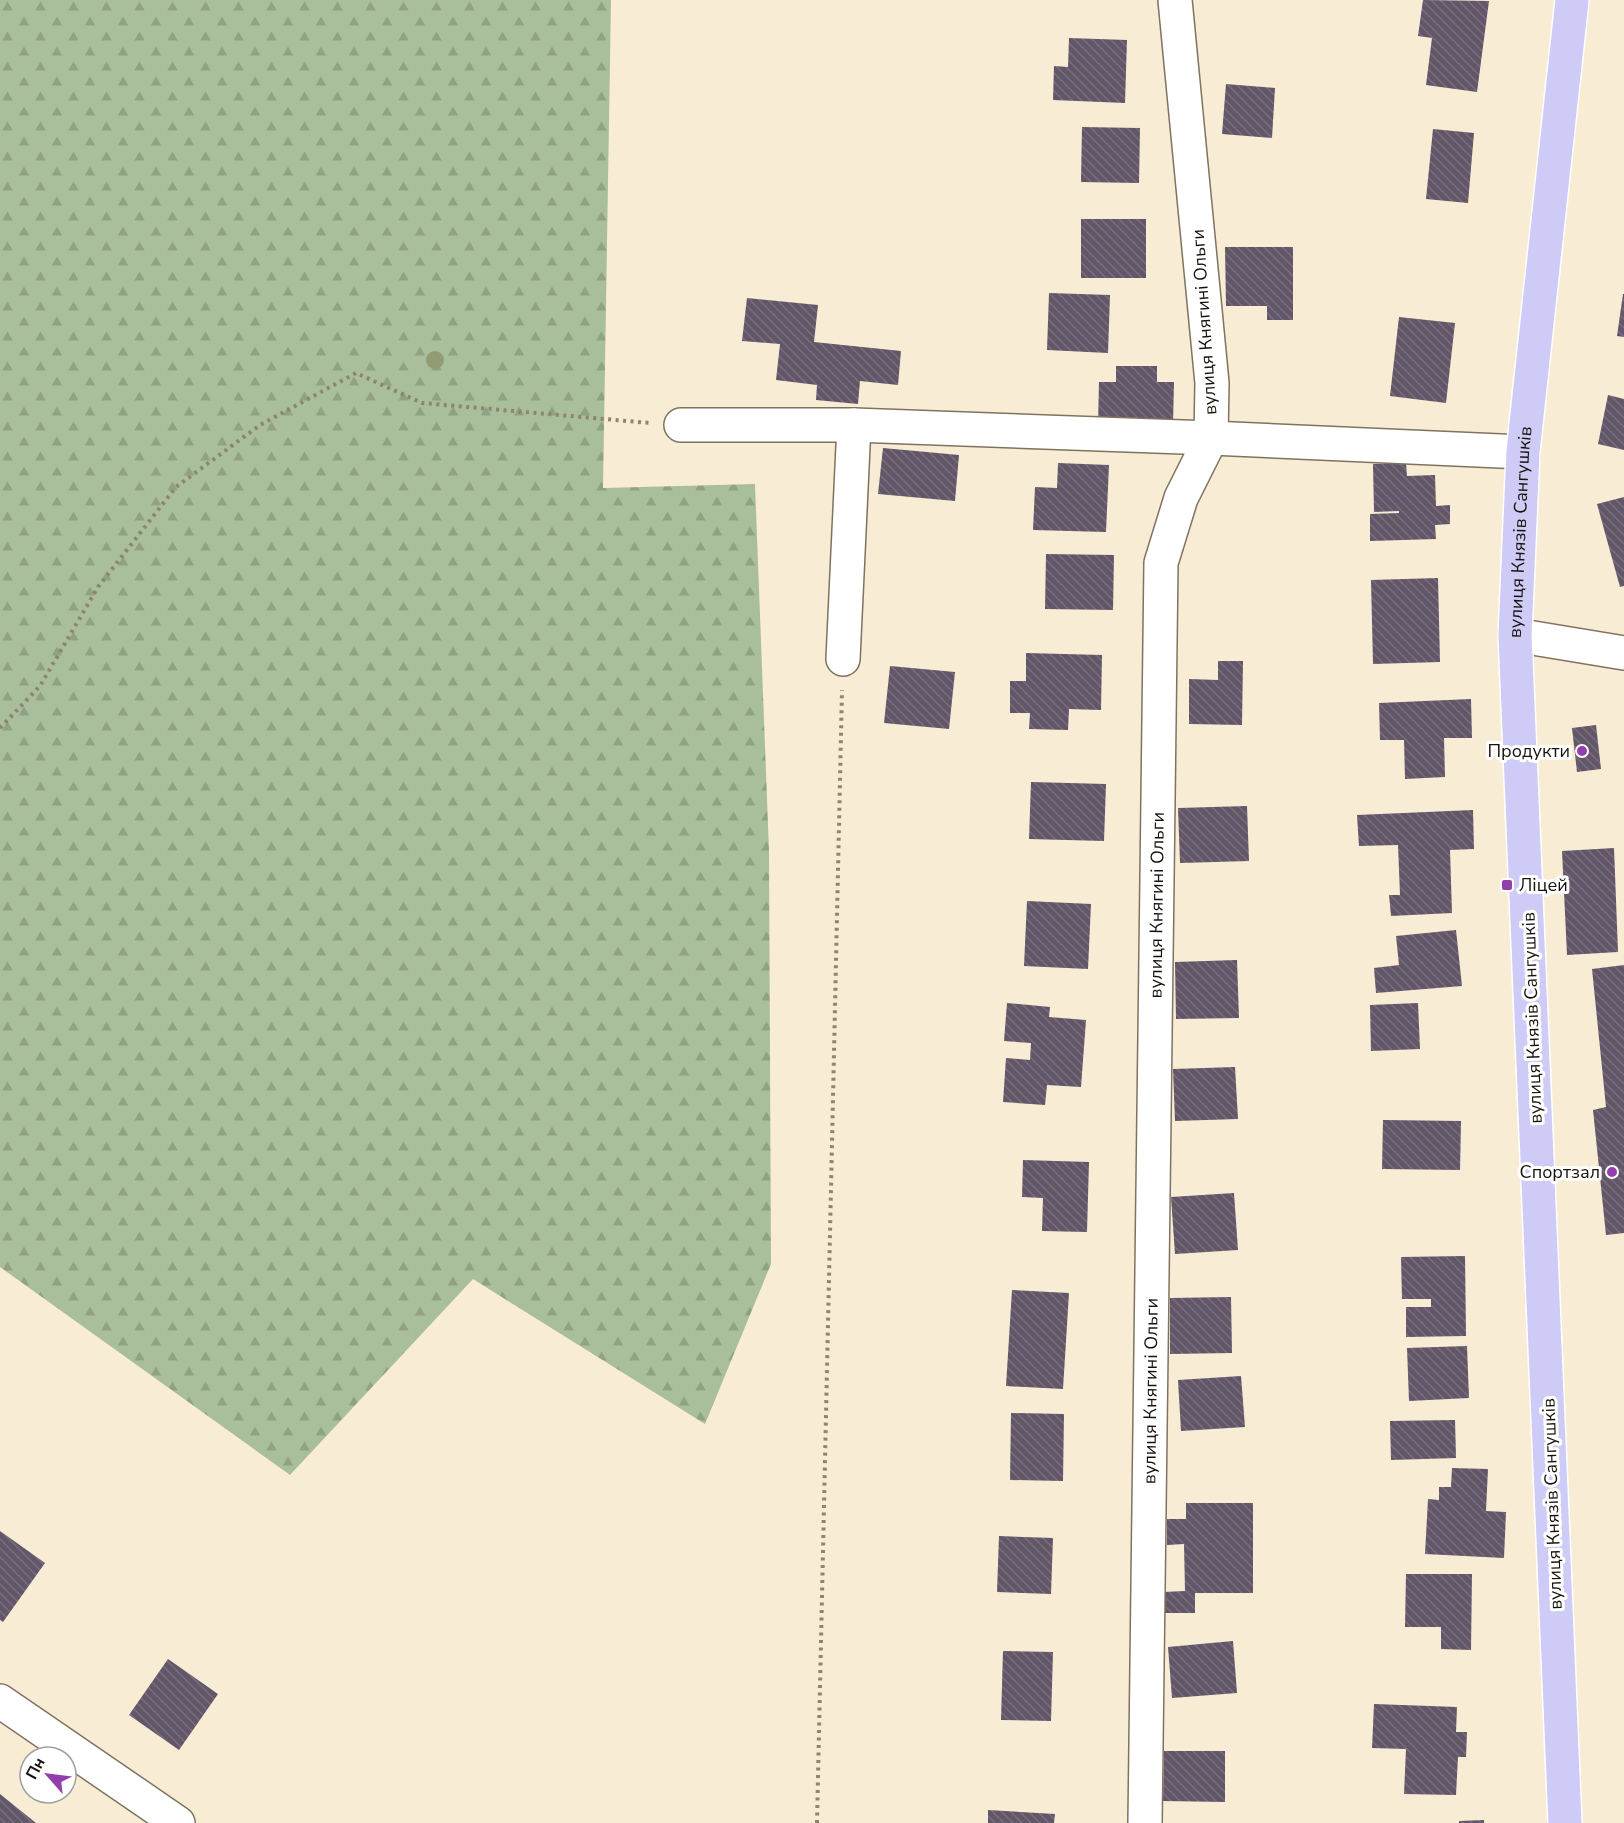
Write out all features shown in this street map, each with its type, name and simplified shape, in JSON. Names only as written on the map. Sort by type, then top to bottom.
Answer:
[{"type":"main road","name":"вулиця Князів Сангушків","points":[[1565,1823],[1515,635],[1523,452],[1572,0]]},
{"type":"street","name":"вулиця Княгині Ольги","points":[[1145,1823],[1161,563],[1181,498],[1211,438],[1212,383],[1175,0]]},
{"type":"street","points":[[681,425],[854,425],[1523,452]]},
{"type":"street","points":[[843,659],[854,425]]},
{"type":"street","points":[[1515,635],[1624,653]]},
{"type":"street","points":[[0,1701],[178,1823]]},
{"type":"path","points":[[0,728],[40,686],[98,587],[176,487],[260,425],[356,372],[422,403],[681,425]]},
{"type":"path","points":[[817,1823],[843,659]]},
{"type":"green space","points":[[0,0],[611,0],[603,488],[755,484],[769,851],[771,1264],[705,1424],[473,1279],[290,1475],[0,1267]]},
{"type":"building","points":[[1423,0],[1489,1],[1477,92],[1426,85],[1432,38],[1418,36]]},
{"type":"building","points":[[1069,38],[1127,40],[1125,103],[1053,100],[1054,66],[1068,67]]},
{"type":"building","points":[[1226,84],[1275,88],[1272,138],[1222,134]]},
{"type":"building","points":[[1082,127],[1140,128],[1139,183],[1081,182]]},
{"type":"building","points":[[1433,129],[1474,133],[1468,203],[1426,199]]},
{"type":"building","points":[[1081,219],[1146,219],[1146,278],[1081,278]]},
{"type":"building","points":[[1225,247],[1293,247],[1293,320],[1267,320],[1267,306],[1226,306]]},
{"type":"building","points":[[1049,293],[1110,295],[1108,353],[1047,350]]},
{"type":"building","points":[[1624,294],[1624,337],[1617,336]]},
{"type":"building","points":[[747,298],[818,305],[814,342],[901,351],[898,385],[860,381],[858,404],[816,400],[817,385],[776,380],[780,344],[742,341]]},
{"type":"building","points":[[1399,317],[1455,323],[1446,403],[1390,396]]},
{"type":"building","points":[[1116,366],[1157,366],[1157,382],[1174,382],[1173,424],[1098,424],[1099,382],[1116,382]]},
{"type":"building","points":[[1608,395],[1624,399],[1624,450],[1598,444]]},
{"type":"building","points":[[883,448],[959,455],[955,501],[878,494]]},
{"type":"building","points":[[1058,463],[1109,465],[1106,532],[1033,530],[1035,487],[1057,488]]},
{"type":"building","points":[[1406,463],[1407,476],[1435,475],[1436,506],[1450,505],[1450,524],[1435,525],[1436,539],[1370,541],[1370,514],[1399,513],[1399,511],[1374,512],[1373,464]]},
{"type":"building","points":[[1624,497],[1624,586],[1620,587],[1597,504]]},
{"type":"building","points":[[1046,554],[1114,555],[1113,610],[1045,609]]},
{"type":"building","points":[[1438,578],[1440,662],[1373,664],[1371,580]]},
{"type":"building","points":[[1026,653],[1102,655],[1101,710],[1069,709],[1068,730],[1029,729],[1030,713],[1010,713],[1010,681],[1026,681]]},
{"type":"building","points":[[1218,661],[1243,661],[1242,725],[1189,724],[1189,679],[1218,680]]},
{"type":"building","points":[[890,666],[955,672],[949,729],[884,723]]},
{"type":"building","points":[[1471,699],[1472,738],[1444,738],[1445,777],[1405,779],[1404,740],[1380,740],[1379,703]]},
{"type":"building","points":[[1596,725],[1601,769],[1577,772],[1572,728]]},
{"type":"building","points":[[1031,782],[1106,784],[1104,841],[1029,839]]},
{"type":"building","points":[[1247,806],[1249,861],[1180,863],[1178,808]]},
{"type":"building","points":[[1473,810],[1474,849],[1450,850],[1452,913],[1391,916],[1389,895],[1400,895],[1398,845],[1359,846],[1357,815]]},
{"type":"building","points":[[1614,848],[1618,952],[1567,955],[1562,851]]},
{"type":"building","points":[[1027,901],[1091,904],[1088,969],[1024,966]]},
{"type":"building","points":[[1456,930],[1462,986],[1376,993],[1374,968],[1399,965],[1396,936]]},
{"type":"building","points":[[1237,960],[1239,1018],[1176,1019],[1175,962]]},
{"type":"building","points":[[1624,965],[1624,1233],[1606,1235],[1593,1110],[1606,1107],[1592,969]]},
{"type":"building","points":[[1007,1003],[1050,1007],[1049,1017],[1086,1020],[1081,1087],[1047,1085],[1045,1105],[1003,1102],[1006,1058],[1030,1060],[1031,1043],[1004,1041]]},
{"type":"building","points":[[1418,1003],[1420,1049],[1371,1051],[1370,1005]]},
{"type":"building","points":[[1235,1067],[1238,1119],[1175,1121],[1173,1069]]},
{"type":"building","points":[[1383,1120],[1461,1121],[1460,1170],[1382,1169]]},
{"type":"building","points":[[1023,1160],[1089,1162],[1087,1232],[1042,1231],[1043,1198],[1022,1197]]},
{"type":"building","points":[[1234,1193],[1238,1250],[1175,1254],[1171,1197]]},
{"type":"building","points":[[1465,1256],[1466,1336],[1406,1337],[1406,1307],[1431,1307],[1431,1299],[1402,1299],[1401,1257]]},
{"type":"building","points":[[1012,1290],[1069,1293],[1063,1389],[1006,1386]]},
{"type":"building","points":[[1231,1297],[1232,1353],[1170,1354],[1170,1298]]},
{"type":"building","points":[[1467,1346],[1469,1398],[1409,1401],[1407,1348]]},
{"type":"building","points":[[1241,1376],[1245,1427],[1181,1431],[1178,1380]]},
{"type":"building","points":[[1011,1413],[1064,1414],[1063,1481],[1010,1480]]},
{"type":"building","points":[[1455,1420],[1456,1458],[1391,1460],[1390,1421]]},
{"type":"building","points":[[1452,1468],[1488,1469],[1486,1511],[1506,1512],[1504,1558],[1425,1554],[1428,1499],[1439,1500],[1439,1487],[1451,1487]]},
{"type":"building","points":[[1186,1503],[1253,1503],[1253,1593],[1195,1593],[1195,1613],[1163,1613],[1163,1592],[1185,1591],[1184,1544],[1167,1545],[1167,1519],[1186,1519]]},
{"type":"building","points":[[0,1531],[45,1563],[3,1622],[0,1620]]},
{"type":"building","points":[[999,1536],[1053,1538],[1051,1594],[997,1592]]},
{"type":"building","points":[[1406,1574],[1472,1574],[1471,1650],[1441,1649],[1441,1627],[1405,1627]]},
{"type":"building","points":[[1233,1641],[1237,1693],[1172,1698],[1168,1647]]},
{"type":"building","points":[[1003,1651],[1053,1652],[1051,1721],[1001,1720]]},
{"type":"building","points":[[168,1659],[218,1694],[179,1750],[129,1715]]},
{"type":"building","points":[[1374,1704],[1457,1707],[1456,1732],[1467,1732],[1466,1757],[1458,1757],[1456,1795],[1404,1794],[1406,1749],[1372,1748]]},
{"type":"building","points":[[1164,1751],[1225,1751],[1225,1802],[1163,1801]]},
{"type":"building","points":[[0,1794],[36,1823],[0,1823]]},
{"type":"building","points":[[988,1810],[1055,1814],[1054,1823],[988,1823]]},
{"type":"building","points":[[1484,1820],[1484,1823],[1459,1823],[1459,1821]]},
{"type":"place","name":"Продукти","points":[[1582,751]]},
{"type":"place","name":"Ліцей","points":[[1507,885]]},
{"type":"place","name":"Спортзал","points":[[1612,1172]]}]
